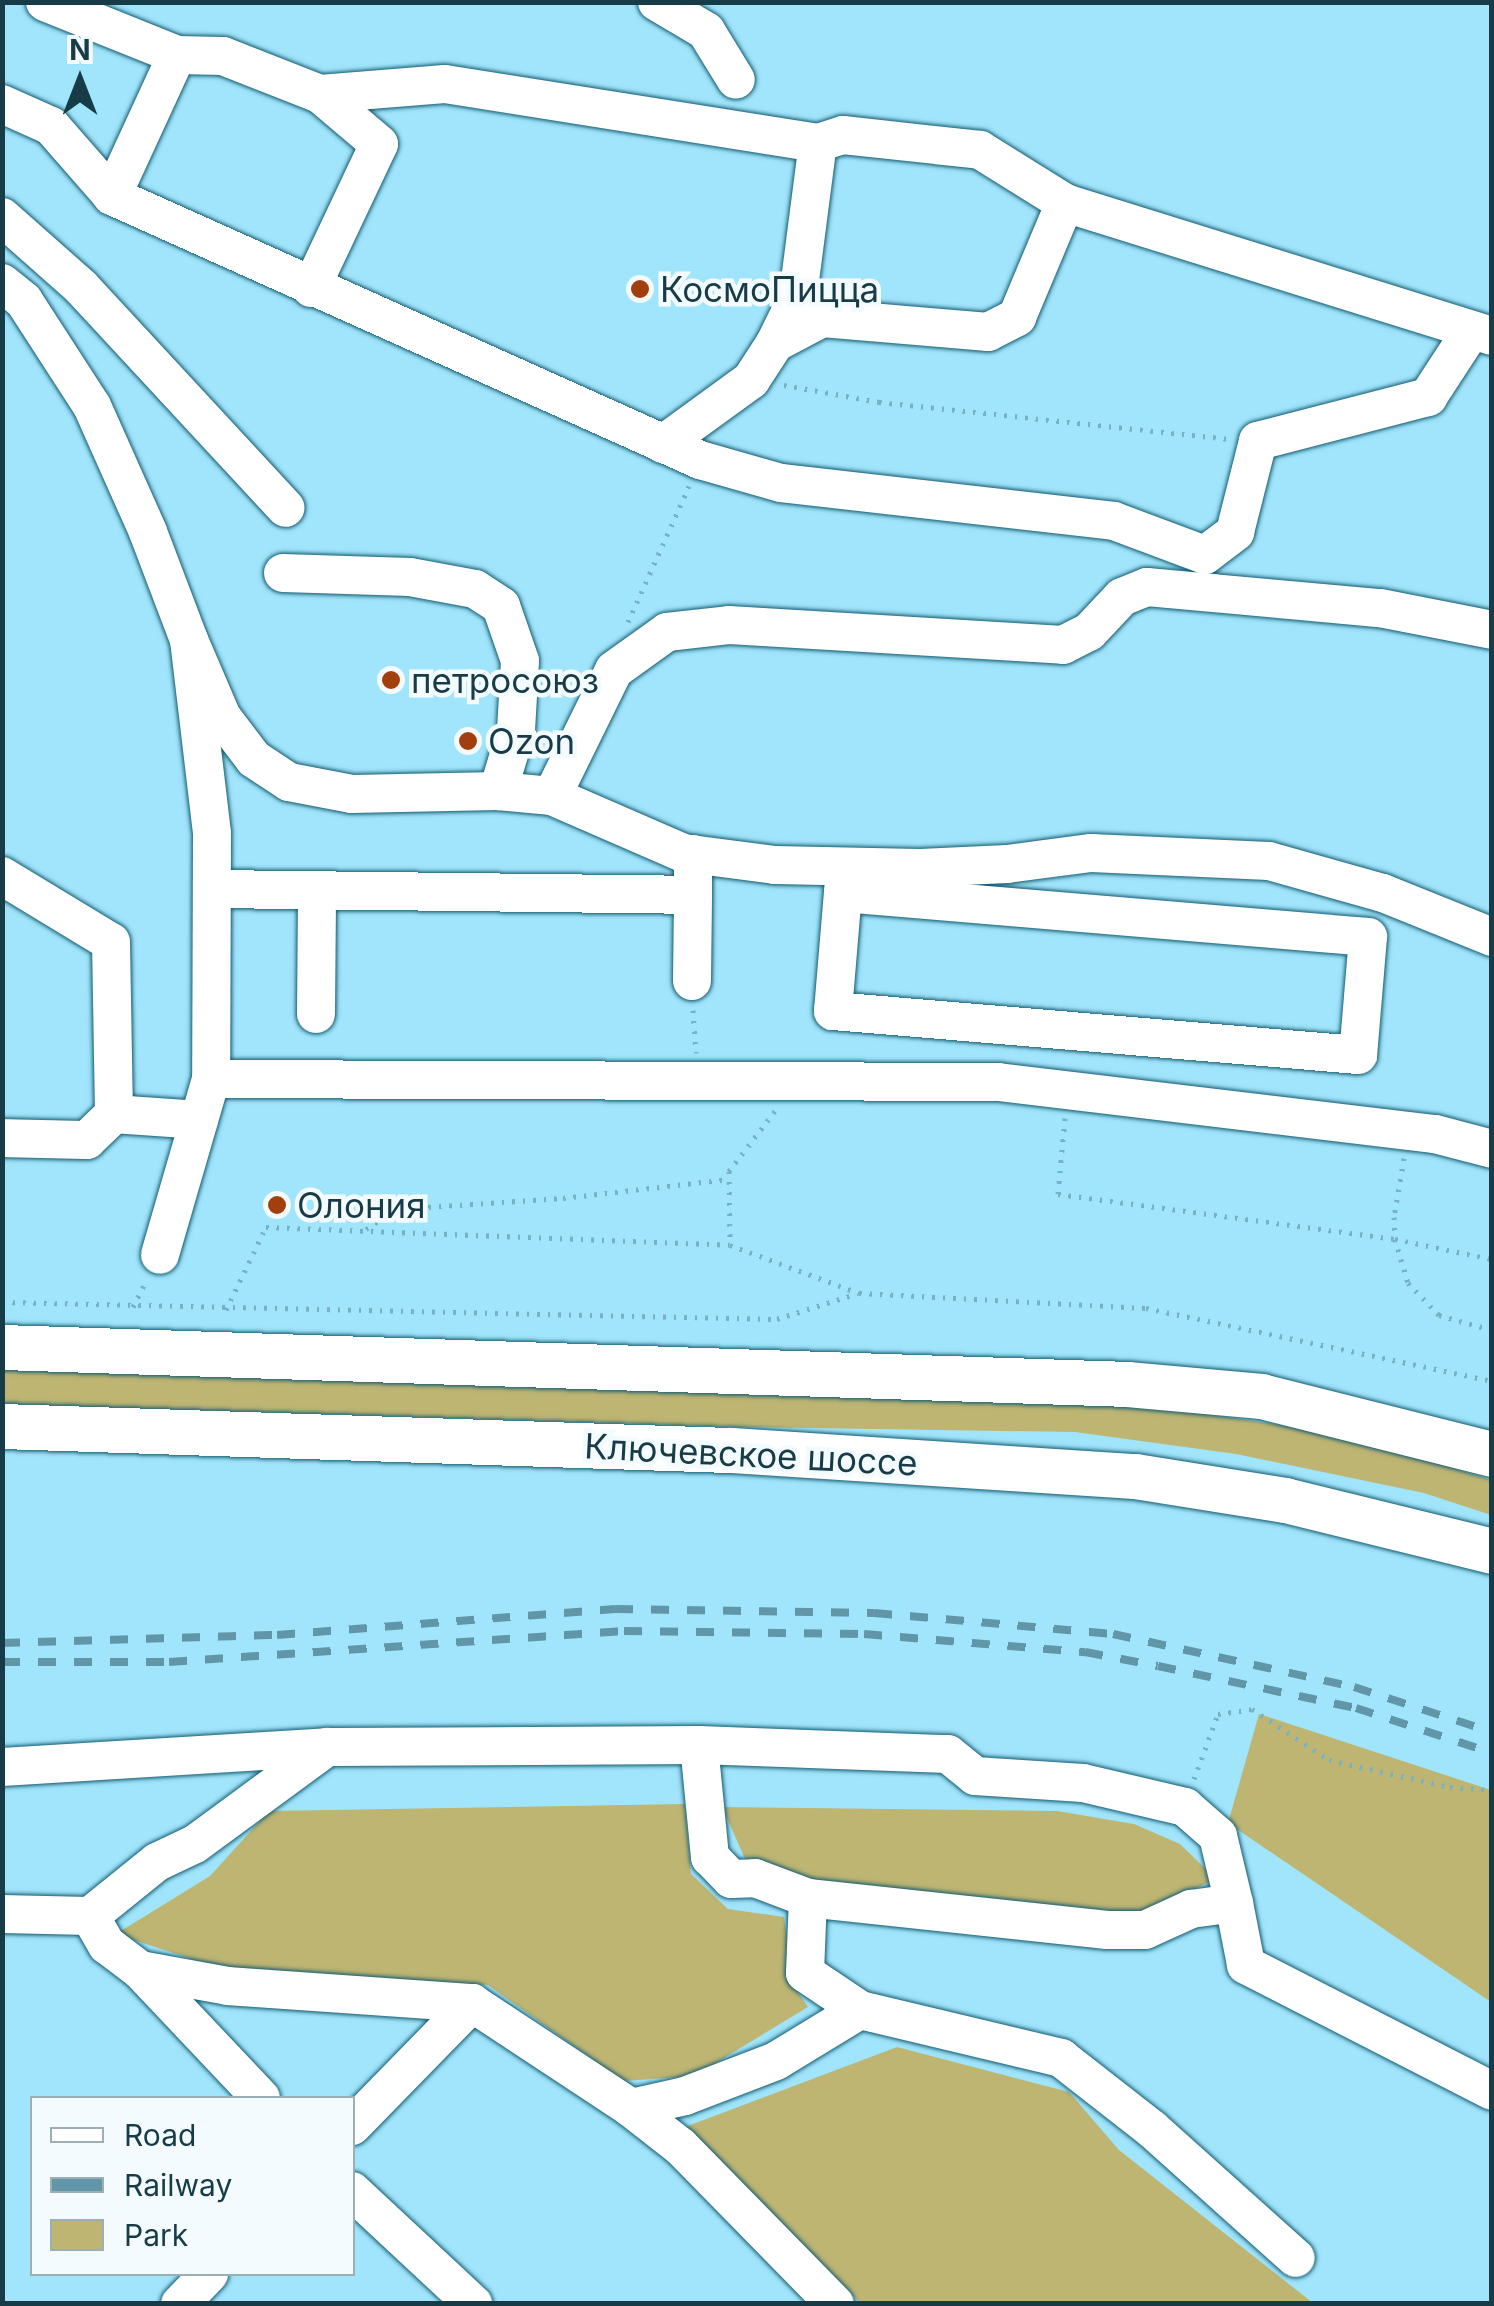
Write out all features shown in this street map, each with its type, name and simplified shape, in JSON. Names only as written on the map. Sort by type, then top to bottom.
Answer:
[{"type":"main road","points":[[2,1347],[1128,1384],[1261,1396],[1492,1454]]},
{"type":"main road","name":"Ключевское шоссе","points":[[2,1426],[731,1450],[1135,1476],[1285,1500],[1492,1552]]},
{"type":"street","points":[[45,2],[177,55],[223,56],[320,94],[379,144],[311,288]]},
{"type":"street","points":[[657,2],[706,31],[736,80]]},
{"type":"street","points":[[112,196],[177,55]]},
{"type":"street","points":[[2,104],[51,126],[112,196],[700,460],[781,483],[1114,521],[1205,555],[1235,532],[1258,441],[1428,396],[1481,333],[1065,203],[980,150],[843,136],[818,143],[445,84],[320,94]]},
{"type":"street","points":[[663,444],[752,380],[775,343],[798,296],[818,143]]},
{"type":"street","points":[[775,343],[822,318],[988,332],[1018,317],[1065,203]]},
{"type":"street","points":[[2,218],[81,287],[286,508]]},
{"type":"street","points":[[2,283],[24,301],[92,406],[230,728],[254,759],[289,782],[352,794],[498,792],[552,796],[579,811],[693,854],[776,865],[844,880],[1368,938],[1358,1056],[833,1011],[844,880]]},
{"type":"street","points":[[284,573],[410,577],[475,589],[501,606],[520,661],[516,731],[498,792]]},
{"type":"street","points":[[552,796],[614,670],[668,632],[729,625],[1063,645],[1089,632],[1122,597],[1147,587],[1380,608],[1492,630]]},
{"type":"street","points":[[160,1255],[211,1080],[212,834],[190,640]]},
{"type":"street","points":[[844,880],[1092,853],[1269,860],[1382,893],[1492,936]]},
{"type":"street","points":[[692,981],[693,854]]},
{"type":"street","points":[[2,876],[111,942],[114,1114],[87,1140],[2,1138]]},
{"type":"street","points":[[213,890],[693,895]]},
{"type":"street","points":[[316,1014],[317,891]]},
{"type":"street","points":[[211,1080],[998,1082],[1408,1131],[1492,1149]]},
{"type":"street","points":[[114,1114],[199,1120]]},
{"type":"street","points":[[699,1745],[710,1857],[730,1879],[755,1878],[808,1898],[1107,1930],[1145,1930],[1191,1909],[1234,1903]]},
{"type":"street","points":[[2,1767],[326,1747],[699,1745],[948,1754],[975,1776],[1083,1784],[1185,1806],[1218,1836],[1246,1965],[1492,2091]]},
{"type":"street","points":[[2,1914],[90,1916],[157,1862],[195,1844],[326,1747]]},
{"type":"street","points":[[808,1898],[805,1973],[860,2010],[1060,2058],[1152,2129],[1296,2258]]},
{"type":"street","points":[[90,1916],[108,1945],[140,1970],[259,2096]]},
{"type":"street","points":[[140,1970],[228,1986],[472,2003],[631,2108],[681,2147],[835,2304]]},
{"type":"street","points":[[355,2123],[472,2003]]},
{"type":"street","points":[[631,2108],[685,2096],[776,2061],[860,2010]]},
{"type":"street","points":[[355,2194],[474,2304]]},
{"type":"street","points":[[180,2304],[207,2276]]},
{"type":"path","points":[[752,380],[879,402],[1258,441]]},
{"type":"path","points":[[623,633],[700,460]]},
{"type":"path","points":[[692,981],[697,1082]]},
{"type":"path","points":[[730,1244],[729,1171],[796,1083]]},
{"type":"path","points":[[1067,1090],[1058,1194],[1395,1239],[1492,1259]]},
{"type":"path","points":[[1408,1131],[1395,1239],[1408,1283],[1439,1315],[1492,1330]]},
{"type":"path","points":[[363,1231],[397,1209],[562,1198],[729,1179]]},
{"type":"path","points":[[226,1310],[266,1228],[730,1244],[858,1293],[1146,1308],[1492,1381]]},
{"type":"path","points":[[2,1302],[226,1310],[777,1318],[858,1293]]},
{"type":"path","points":[[1185,1806],[1218,1714],[1252,1708],[1329,1760],[1450,1787],[1492,1790]]},
{"type":"green space","points":[[3,1365],[1137,1404],[1348,1435],[1491,1480],[1491,1515],[1424,1493],[1236,1454],[1075,1432],[741,1427],[3,1404]]},
{"type":"green space","points":[[1259,1714],[1491,1790],[1491,2002],[1228,1823]]},
{"type":"green space","points":[[685,1804],[691,1874],[728,1909],[784,1917],[795,1988],[808,2007],[694,2076],[623,2081],[488,1985],[231,1972],[116,1934],[210,1876],[269,1811]]},
{"type":"green space","points":[[722,1807],[1057,1811],[1134,1824],[1180,1844],[1216,1879],[1131,1918],[830,1889],[746,1861]]},
{"type":"green space","points":[[897,2047],[1069,2092],[1119,2150],[1313,2303],[860,2303],[685,2127]]},
{"type":"railway","points":[[2,1643],[277,1635],[615,1609],[874,1613],[1113,1634],[1354,1687],[1492,1732]]},
{"type":"railway","points":[[2,1662],[169,1662],[624,1631],[864,1634],[1085,1652],[1356,1708],[1492,1753]]},
{"type":"place","name":"КосмоПицца","points":[[640,289]]},
{"type":"place","name":"петросоюз","points":[[391,680]]},
{"type":"place","name":"Ozon","points":[[468,741]]},
{"type":"place","name":"Олония","points":[[277,1205]]}]
